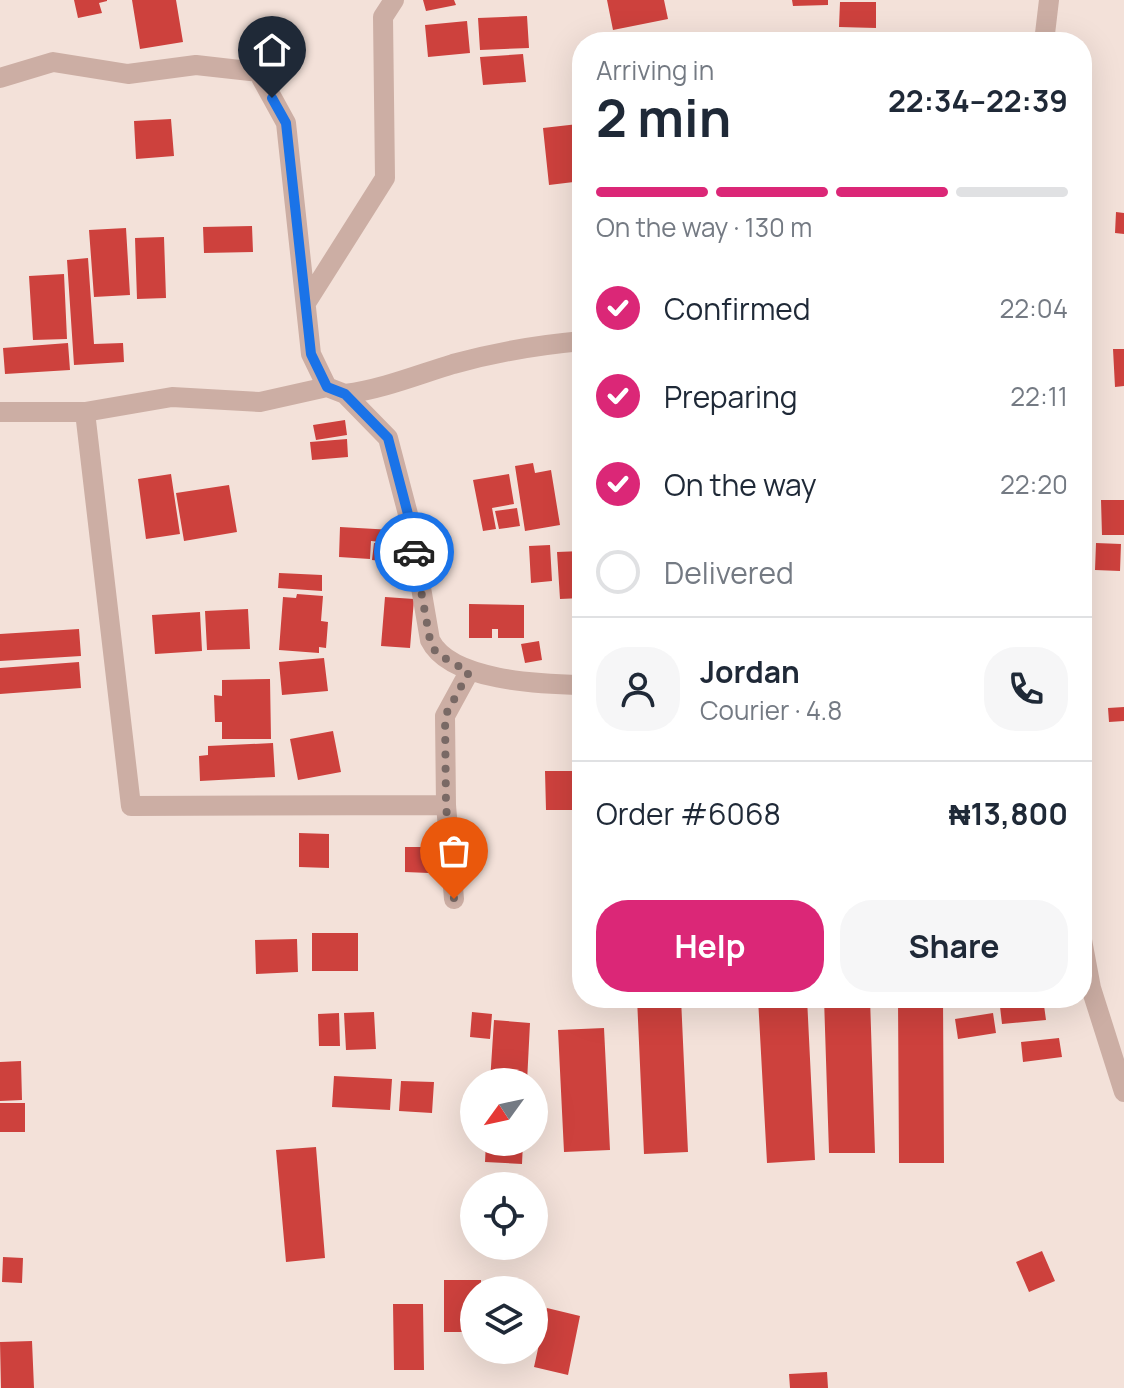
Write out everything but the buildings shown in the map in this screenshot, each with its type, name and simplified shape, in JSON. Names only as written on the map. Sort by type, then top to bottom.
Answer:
[{"type":"street","points":[[306,303],[385,178],[383,17],[394,0]]},
{"type":"street","points":[[1045,32],[1049,0]]},
{"type":"street","points":[[0,78],[53,62],[128,74],[196,65],[258,72],[286,123],[311,354],[336,390],[388,438],[409,518],[430,640],[436,653],[469,672],[572,684]]},
{"type":"street","points":[[0,412],[85,412],[172,397],[260,402],[336,390],[374,390],[454,364],[527,346],[572,342]]},
{"type":"street","points":[[85,412],[131,806],[446,805]]},
{"type":"street","points":[[454,899],[446,805],[445,716],[469,672]]},
{"type":"street","points":[[1092,991],[1124,1092]]},
{"type":"way so far","points":[[414,552],[430,640],[436,653],[469,672],[445,716],[446,805],[454,899]]},
{"type":"route","points":[[272,98],[286,123],[311,354],[327,387],[345,394],[370,416],[388,438],[409,518],[414,552]]}]
